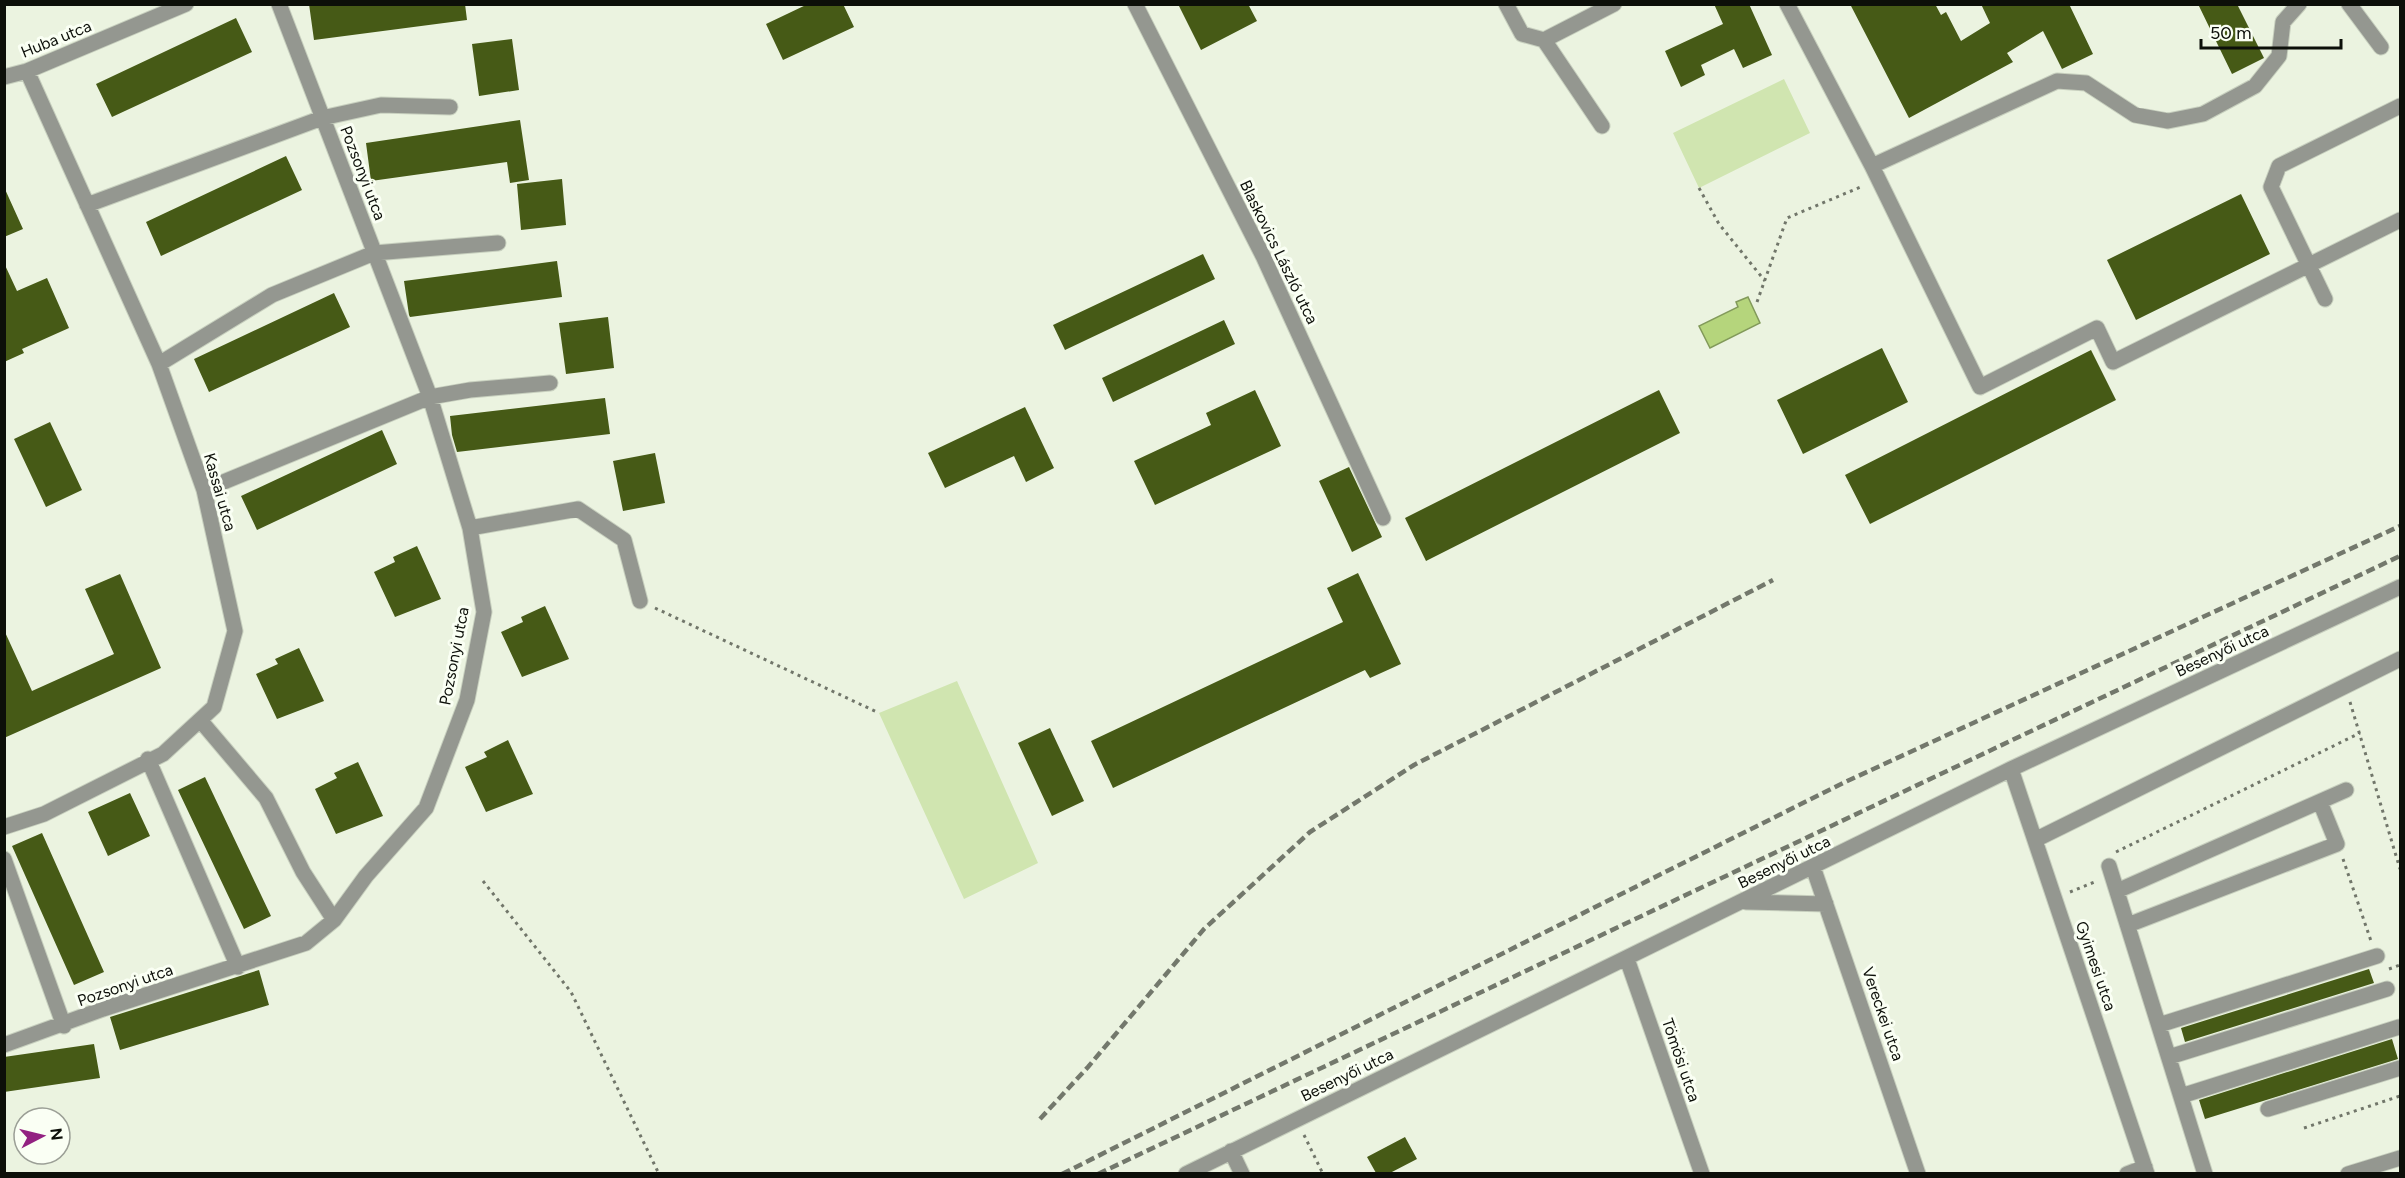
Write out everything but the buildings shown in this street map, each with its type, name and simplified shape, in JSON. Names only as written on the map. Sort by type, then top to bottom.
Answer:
[{"type":"street","name":"Huba utca","points":[[4,77],[27,71],[186,4]]},
{"type":"street","name":"Pozsonyi utca","points":[[4,1046],[64,1026],[103,1009],[306,943],[334,920],[366,876],[426,808],[467,700],[484,612],[470,528],[430,397],[279,4]]},
{"type":"street","name":"Blaskovics László utca","points":[[1135,4],[1263,256],[1383,518]]},
{"type":"street","points":[[1506,4],[1522,34],[1544,40],[1602,126]]},
{"type":"street","points":[[1544,40],[1614,4]]},
{"type":"street","points":[[1786,4],[1875,173],[1980,387],[2097,328],[2113,362],[2400,220]]},
{"type":"street","points":[[1875,173],[2056,81],[2086,84],[2135,115],[2168,121],[2203,114],[2255,86],[2279,56],[2283,22],[2299,4]]},
{"type":"street","points":[[2349,4],[2381,47]]},
{"type":"street","name":"Kassai utca","points":[[4,827],[44,813],[148,759],[163,754],[214,707],[235,631],[204,490],[159,364],[27,71]]},
{"type":"street","points":[[87,205],[322,118],[381,105],[450,107]]},
{"type":"street","points":[[2325,299],[2271,187],[2279,166],[2400,106]]},
{"type":"street","points":[[159,364],[272,295],[374,253],[498,243]]},
{"type":"street","points":[[204,490],[430,397],[470,390],[550,383]]},
{"type":"street","points":[[470,528],[578,509],[624,540],[640,602]]},
{"type":"street","name":"Besenyői utca","points":[[1186,1173],[2011,769],[2400,587]]},
{"type":"street","points":[[2035,840],[2400,659]]},
{"type":"street","points":[[200,720],[266,798],[303,872],[334,920]]},
{"type":"street","points":[[148,759],[238,967]]},
{"type":"street","name":"Gyimesi utca","points":[[2011,769],[2146,1170]]},
{"type":"street","points":[[2117,891],[2346,790]]},
{"type":"street","points":[[2128,925],[2337,844],[2320,801]]},
{"type":"street","points":[[4,859],[64,1026]]},
{"type":"street","name":"Vereckei utca","points":[[1813,867],[1918,1173]]},
{"type":"street","points":[[2110,870],[2205,1173]]},
{"type":"street","points":[[1743,902],[1826,904]]},
{"type":"street","points":[[2159,1025],[2377,956]]},
{"type":"street","name":"Tömösi utca","points":[[1627,959],[1702,1173]]},
{"type":"street","points":[[2169,1057],[2387,989]]},
{"type":"street","points":[[2181,1096],[2399,1027]]},
{"type":"street","points":[[2268,1109],[2400,1068]]},
{"type":"street","points":[[1231,1151],[1242,1173]]},
{"type":"street","points":[[2348,1173],[2400,1158]]},
{"type":"street","points":[[2127,1173],[2146,1170]]},
{"type":"path","points":[[1757,303],[1787,218],[1875,173]]},
{"type":"path","points":[[1699,188],[1719,224],[1765,281]]},
{"type":"path","points":[[640,602],[879,713]]},
{"type":"path","points":[[2345,687],[2400,869]]},
{"type":"path","points":[[2054,898],[2110,870],[2110,858],[2117,851],[2360,733]]},
{"type":"path","points":[[2337,844],[2381,971],[2400,965]]},
{"type":"path","points":[[483,881],[571,992],[659,1173]]},
{"type":"path","points":[[2304,1128],[2400,1096]]},
{"type":"path","points":[[1297,1120],[1323,1173]]},
{"type":"shaded area","points":[[1784,79],[1810,133],[1699,188],[1673,133]]},
{"type":"shaded area","points":[[1748,297],[1760,323],[1710,348],[1699,326],[1738,307],[1736,302]]},
{"type":"shaded area","points":[[957,681],[1038,863],[964,899],[879,713]]},
{"type":"railway","points":[[1062,1174],[1843,783],[2400,526]]},
{"type":"railway","points":[[1098,1174],[2400,556]]},
{"type":"railway","points":[[1040,1119],[1088,1067],[1204,929],[1310,832],[1414,765],[1773,580]]}]
